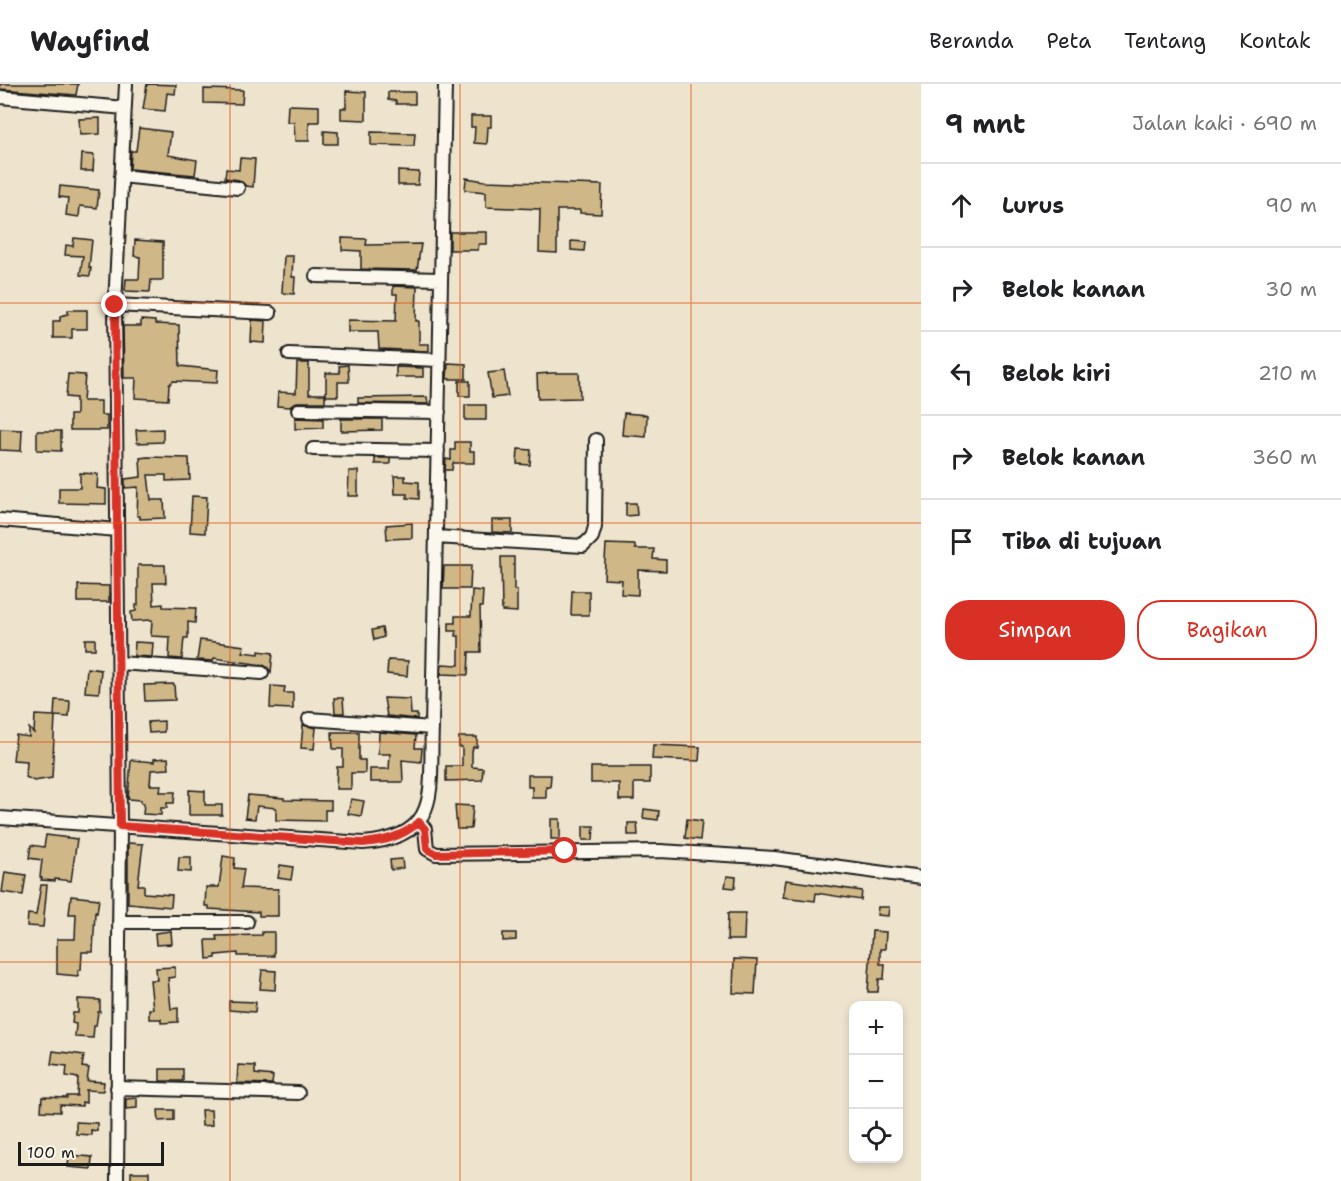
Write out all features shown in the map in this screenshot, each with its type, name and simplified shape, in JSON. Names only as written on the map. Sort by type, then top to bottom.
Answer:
[{"type":"street","points":[[117,1181],[120,826],[115,305],[126,84]]},
{"type":"street","points":[[445,84],[432,728],[429,802],[424,817],[427,849],[436,854],[660,851],[774,858],[921,878]]},
{"type":"street","points":[[0,97],[125,108]]},
{"type":"street","points":[[121,176],[238,188]]},
{"type":"street","points":[[316,276],[441,279]]},
{"type":"street","points":[[115,305],[270,313]]},
{"type":"street","points":[[289,354],[439,360]]},
{"type":"street","points":[[298,411],[439,412]]},
{"type":"street","points":[[436,537],[583,546],[592,537],[595,526],[596,440]]},
{"type":"street","points":[[313,449],[438,451]]},
{"type":"street","points":[[0,520],[117,530]]},
{"type":"street","points":[[119,663],[262,673]]},
{"type":"street","points":[[309,719],[432,728]]},
{"type":"street","points":[[0,818],[363,843],[395,838],[411,830],[424,833]]},
{"type":"street","points":[[119,922],[247,922]]},
{"type":"street","points":[[117,1088],[298,1093]]},
{"type":"building","points":[[0,84],[78,84],[76,95],[0,89]]},
{"type":"building","points":[[147,84],[176,85],[175,94],[167,93],[165,111],[143,109]]},
{"type":"building","points":[[204,89],[243,90],[242,104],[204,103]]},
{"type":"building","points":[[346,91],[366,92],[366,120],[341,119],[341,108],[346,108]]},
{"type":"building","points":[[388,92],[415,92],[415,104],[396,104],[396,101],[388,100]]},
{"type":"building","points":[[288,105],[319,106],[319,122],[309,122],[309,141],[295,141],[294,122],[287,122]]},
{"type":"building","points":[[471,116],[491,116],[487,144],[474,143],[475,127],[471,127]]},
{"type":"building","points":[[100,118],[100,134],[80,135],[79,119]]},
{"type":"building","points":[[139,128],[171,132],[168,155],[197,160],[195,175],[130,169],[131,151],[136,151]]},
{"type":"building","points":[[324,131],[338,132],[338,144],[324,144]]},
{"type":"building","points":[[371,132],[415,133],[414,146],[371,145]]},
{"type":"building","points":[[82,154],[94,155],[93,171],[81,171]]},
{"type":"building","points":[[240,158],[255,159],[253,187],[246,186],[239,180],[225,178],[226,169],[239,170]]},
{"type":"building","points":[[398,171],[419,172],[418,185],[398,185]]},
{"type":"building","points":[[466,178],[485,181],[602,185],[601,214],[580,213],[580,210],[557,210],[557,253],[539,252],[540,209],[486,207],[486,192],[465,190]]},
{"type":"building","points":[[60,186],[99,190],[97,208],[80,206],[79,217],[66,215],[68,198],[59,197]]},
{"type":"building","points":[[450,232],[487,232],[487,244],[479,244],[478,250],[450,250]]},
{"type":"building","points":[[74,238],[92,240],[90,276],[80,275],[83,256],[65,255],[66,245],[73,246]]},
{"type":"building","points":[[342,238],[367,239],[366,245],[421,244],[417,270],[361,269],[361,251],[342,250]]},
{"type":"building","points":[[135,240],[163,242],[163,280],[151,280],[150,292],[125,291],[126,279],[139,279],[140,257],[134,256]]},
{"type":"building","points":[[571,241],[585,242],[584,251],[571,250]]},
{"type":"building","points":[[284,256],[293,256],[294,294],[282,293]]},
{"type":"building","points":[[393,286],[417,287],[416,321],[419,321],[419,344],[429,344],[429,351],[379,349],[378,332],[348,332],[348,320],[396,321],[397,294],[393,294]]},
{"type":"building","points":[[68,310],[87,310],[87,329],[72,329],[72,338],[53,338],[53,321],[60,321],[60,316],[68,314]]},
{"type":"building","points":[[141,320],[155,321],[155,324],[179,325],[180,366],[218,370],[217,383],[173,381],[169,385],[168,400],[135,398],[136,378],[124,378],[123,326],[141,326]]},
{"type":"building","points":[[252,320],[266,321],[265,343],[251,342]]},
{"type":"building","points":[[297,363],[309,363],[309,394],[325,394],[325,402],[298,402],[290,407],[277,406],[278,392],[296,393]]},
{"type":"building","points":[[448,363],[466,364],[466,379],[447,379]]},
{"type":"building","points":[[348,365],[349,382],[338,382],[338,396],[326,396],[326,373],[340,373],[339,366]]},
{"type":"building","points":[[396,367],[423,368],[423,377],[396,377]]},
{"type":"building","points":[[504,371],[508,396],[492,398],[488,373]]},
{"type":"building","points":[[579,373],[580,398],[538,399],[537,374]]},
{"type":"building","points":[[68,374],[85,375],[83,401],[101,401],[101,415],[107,415],[107,430],[70,430],[70,415],[76,415],[76,398],[66,397]]},
{"type":"building","points":[[459,381],[470,381],[470,396],[459,396]]},
{"type":"building","points":[[427,397],[428,404],[358,403],[358,398]]},
{"type":"building","points":[[465,405],[486,405],[486,420],[465,420]]},
{"type":"building","points":[[624,413],[647,415],[646,437],[622,435]]},
{"type":"building","points":[[295,418],[323,419],[323,428],[295,429]]},
{"type":"building","points":[[341,419],[382,419],[382,430],[341,431]]},
{"type":"building","points":[[0,429],[22,430],[21,451],[0,450]]},
{"type":"building","points":[[163,429],[163,442],[137,443],[136,430]]},
{"type":"building","points":[[37,431],[61,431],[61,451],[37,450]]},
{"type":"building","points":[[455,442],[470,442],[470,451],[474,451],[474,463],[453,463],[452,470],[445,470],[446,459],[451,460],[451,450],[455,450]]},
{"type":"building","points":[[518,449],[531,450],[530,465],[517,464]]},
{"type":"building","points":[[140,458],[189,458],[190,480],[166,481],[166,475],[148,475],[151,500],[164,500],[165,518],[140,519],[140,516],[137,516],[138,487],[125,488],[125,479],[141,477]]},
{"type":"building","points":[[375,458],[390,458],[390,464],[375,464]]},
{"type":"building","points":[[349,471],[358,471],[358,496],[348,496]]},
{"type":"building","points":[[80,473],[98,474],[97,488],[106,489],[106,504],[59,503],[59,488],[80,488]]},
{"type":"building","points":[[394,476],[405,476],[405,481],[419,482],[419,499],[407,498],[407,494],[395,494]]},
{"type":"building","points":[[192,496],[207,497],[205,533],[190,532]]},
{"type":"building","points":[[626,503],[636,503],[637,515],[626,516]]},
{"type":"building","points":[[492,520],[512,520],[512,533],[492,532]]},
{"type":"building","points":[[412,523],[412,538],[387,539],[386,525]]},
{"type":"building","points":[[606,544],[635,545],[635,549],[654,549],[653,559],[666,560],[666,571],[638,570],[638,595],[621,594],[622,580],[604,579]]},
{"type":"building","points":[[501,557],[514,557],[517,612],[502,611]]},
{"type":"building","points":[[138,565],[165,565],[166,583],[153,583],[154,605],[196,608],[195,623],[188,622],[188,638],[184,638],[182,659],[169,658],[170,637],[151,636],[152,620],[132,621],[131,612],[136,611],[136,605],[138,605]]},
{"type":"building","points":[[444,566],[471,566],[470,589],[443,589]]},
{"type":"building","points":[[78,585],[109,586],[109,602],[78,602]]},
{"type":"building","points":[[472,590],[483,591],[482,607],[480,607],[481,652],[469,652],[468,675],[441,674],[442,664],[459,665],[459,636],[456,636],[456,631],[449,631],[449,623],[455,623],[455,616],[471,616]]},
{"type":"building","points":[[572,591],[589,591],[589,615],[571,615]]},
{"type":"building","points":[[382,628],[384,637],[374,640],[372,630]]},
{"type":"building","points":[[85,639],[95,639],[95,649],[85,649]]},
{"type":"building","points":[[200,640],[244,646],[243,652],[273,653],[271,672],[263,665],[214,658],[213,661],[197,660]]},
{"type":"building","points":[[135,642],[153,643],[152,657],[134,656]]},
{"type":"building","points":[[388,660],[408,661],[407,676],[387,674]]},
{"type":"building","points":[[87,668],[101,670],[99,693],[85,692]]},
{"type":"building","points":[[174,684],[175,700],[145,701],[144,685]]},
{"type":"building","points":[[271,686],[285,687],[284,693],[293,693],[293,709],[270,708]]},
{"type":"building","points":[[334,698],[343,698],[344,713],[335,713]]},
{"type":"building","points":[[384,698],[410,699],[411,714],[417,714],[417,719],[387,716]]},
{"type":"building","points":[[55,700],[70,701],[69,717],[55,716],[52,778],[34,781],[26,777],[27,761],[13,760],[16,735],[29,737],[29,728],[34,733],[35,715],[54,716]]},
{"type":"building","points":[[164,721],[164,732],[149,733],[148,722]]},
{"type":"building","points":[[303,725],[316,728],[314,749],[301,748]]},
{"type":"building","points":[[332,732],[359,732],[359,760],[365,760],[365,773],[351,773],[351,789],[336,789],[337,767],[343,767],[343,749],[333,749]]},
{"type":"building","points":[[379,732],[416,735],[415,748],[422,748],[421,762],[402,760],[403,782],[370,782],[370,769],[389,769],[390,754],[378,754]]},
{"type":"building","points":[[459,737],[477,737],[477,747],[473,747],[472,752],[472,767],[483,768],[482,780],[446,781],[446,766],[462,766],[462,747],[459,747]]},
{"type":"building","points":[[653,745],[700,747],[699,761],[652,759]]},
{"type":"building","points":[[168,758],[169,769],[151,770],[150,785],[161,785],[160,792],[175,792],[174,803],[167,803],[167,808],[161,808],[161,815],[143,814],[144,803],[141,803],[141,800],[128,799],[131,760],[154,762],[154,759]]},
{"type":"building","points":[[591,767],[650,767],[650,783],[634,783],[634,800],[619,800],[619,783],[591,783]]},
{"type":"building","points":[[528,775],[551,775],[550,787],[546,787],[546,798],[532,798],[532,787],[528,787]]},
{"type":"building","points":[[189,790],[205,791],[205,805],[222,805],[222,815],[189,815]]},
{"type":"building","points":[[248,795],[284,798],[284,800],[331,801],[331,810],[325,810],[325,821],[276,820],[276,808],[257,806],[255,819],[245,818]]},
{"type":"building","points":[[351,799],[364,801],[361,816],[348,814]]},
{"type":"building","points":[[455,805],[473,806],[471,829],[457,829]]},
{"type":"building","points":[[644,809],[659,811],[658,820],[643,818]]},
{"type":"building","points":[[551,819],[560,819],[560,839],[551,839]]},
{"type":"building","points":[[687,819],[702,821],[700,840],[685,838]]},
{"type":"building","points":[[628,823],[637,823],[638,835],[628,835]]},
{"type":"building","points":[[583,826],[594,826],[593,840],[583,840]]},
{"type":"building","points":[[46,835],[77,839],[71,881],[41,880],[42,860],[29,858],[31,845],[44,847]]},
{"type":"building","points":[[128,843],[143,844],[138,885],[144,885],[144,893],[172,895],[171,907],[128,903]]},
{"type":"building","points":[[223,856],[235,858],[234,868],[244,869],[241,888],[278,889],[278,916],[259,916],[259,912],[209,909],[209,906],[205,906],[206,887],[219,887]]},
{"type":"building","points":[[179,857],[191,857],[191,872],[178,871]]},
{"type":"building","points":[[402,859],[403,868],[391,870],[390,860]]},
{"type":"building","points":[[280,865],[293,867],[291,880],[278,878]]},
{"type":"building","points":[[5,872],[26,875],[23,895],[2,892]]},
{"type":"building","points":[[727,876],[736,877],[735,888],[725,887]]},
{"type":"building","points":[[786,880],[862,891],[861,900],[816,893],[815,901],[783,897]]},
{"type":"building","points":[[41,885],[47,885],[43,927],[27,926],[28,914],[36,915]]},
{"type":"building","points":[[71,896],[99,899],[97,913],[95,912],[93,952],[82,952],[81,970],[78,970],[78,976],[57,974],[57,939],[75,939],[76,914],[69,914]]},
{"type":"building","points":[[878,907],[889,907],[888,916],[877,915]]},
{"type":"building","points":[[728,913],[745,913],[744,940],[727,940]]},
{"type":"building","points":[[171,931],[172,944],[156,945],[155,933]]},
{"type":"building","points":[[872,931],[886,932],[885,949],[880,949],[880,964],[885,964],[884,979],[879,979],[878,992],[868,992]]},
{"type":"building","points":[[262,932],[274,932],[274,956],[238,956],[238,953],[216,955],[216,958],[207,959],[206,940],[217,940],[216,936],[262,935]]},
{"type":"building","points":[[503,933],[516,933],[516,940],[503,941]]},
{"type":"building","points":[[734,959],[757,960],[755,994],[733,993]]},
{"type":"building","points":[[175,967],[175,977],[168,978],[171,1009],[178,1008],[178,1022],[161,1023],[161,1019],[149,1019],[149,1009],[153,1009],[150,980],[157,980],[156,968]]},
{"type":"building","points":[[262,970],[276,971],[275,990],[260,989]]},
{"type":"building","points":[[78,999],[100,1000],[100,1012],[98,1012],[96,1026],[94,1026],[93,1038],[75,1037],[76,1024],[72,1023],[73,1013],[78,1013]]},
{"type":"building","points":[[229,1001],[256,1002],[255,1012],[229,1010]]},
{"type":"building","points":[[53,1051],[84,1055],[82,1067],[89,1068],[87,1081],[104,1082],[103,1091],[86,1090],[86,1103],[82,1102],[82,1106],[60,1105],[60,1112],[41,1111],[42,1097],[77,1096],[78,1078],[66,1076],[67,1066],[51,1064]]},
{"type":"building","points":[[238,1065],[255,1066],[255,1074],[273,1076],[272,1084],[237,1083]]},
{"type":"building","points":[[160,1069],[183,1069],[183,1081],[160,1081]]},
{"type":"building","points":[[137,1098],[137,1108],[126,1109],[126,1099]]},
{"type":"building","points":[[158,1110],[174,1110],[174,1120],[159,1121]]},
{"type":"building","points":[[201,1110],[211,1110],[212,1125],[202,1126]]},
{"type":"building","points":[[76,1122],[97,1123],[97,1131],[91,1130],[91,1135],[76,1134]]},
{"type":"building","points":[[69,1155],[92,1157],[91,1169],[68,1167]]},
{"type":"building","points":[[131,1172],[149,1172],[149,1181],[131,1181]]},
{"type":"route","points":[[115,305],[120,826],[363,843],[395,838],[411,830],[419,822],[425,829],[427,849],[436,854],[565,851]]}]
